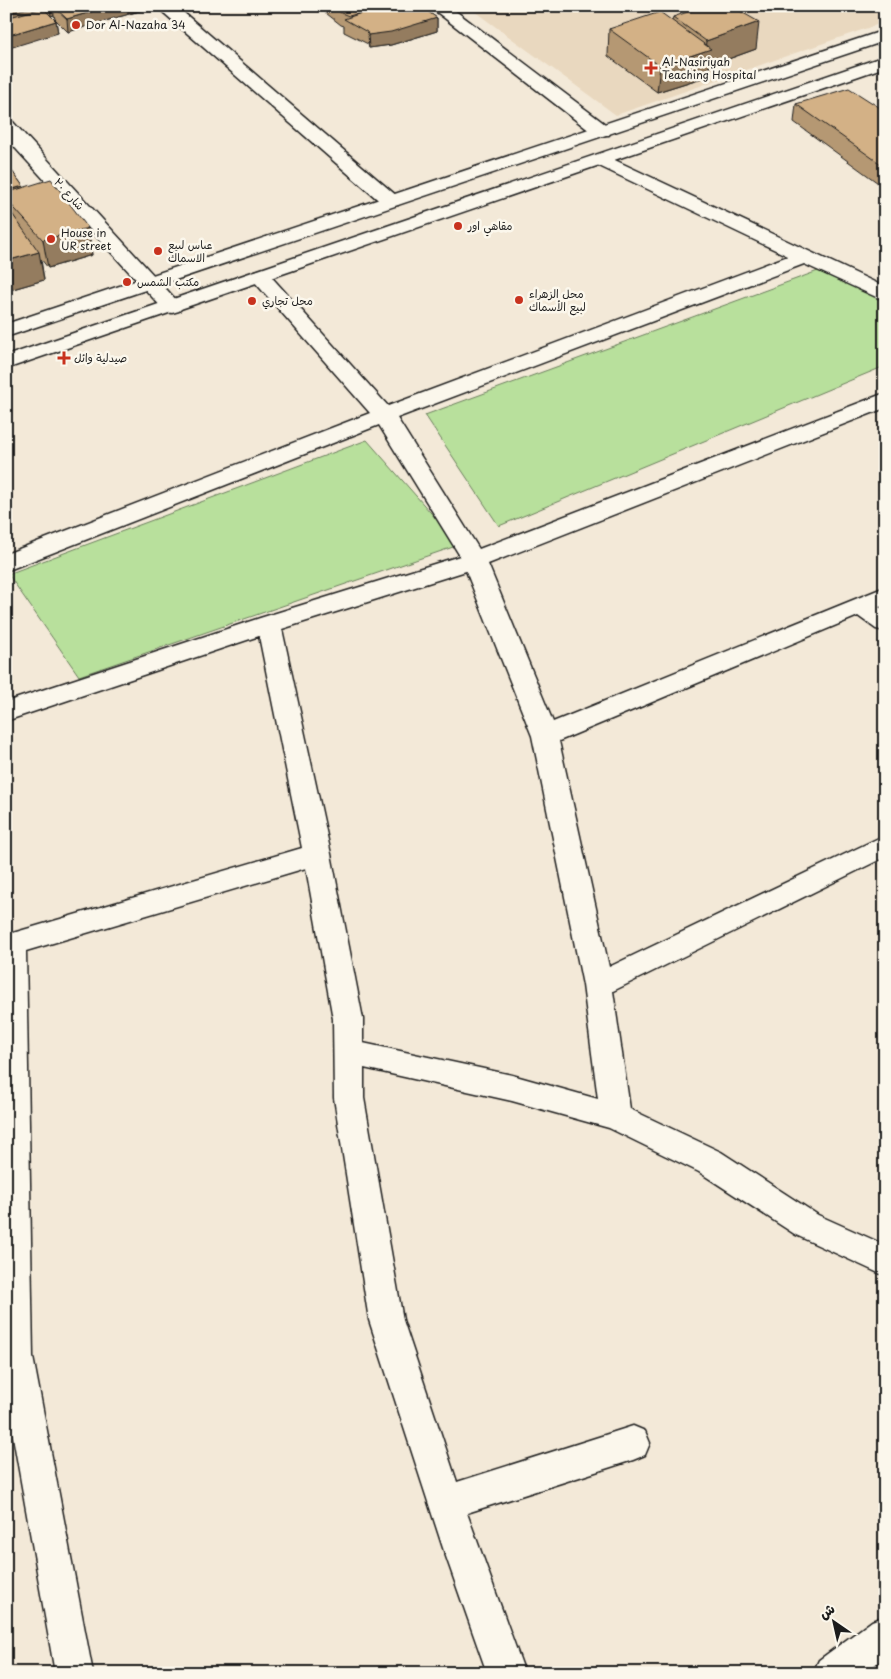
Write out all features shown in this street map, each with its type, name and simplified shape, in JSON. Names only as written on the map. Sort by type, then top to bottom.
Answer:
[{"type":"street","points":[[165,6],[391,201]]},
{"type":"street","points":[[438,6],[602,131]]},
{"type":"street","points":[[6,331],[150,284],[885,34]]},
{"type":"street","points":[[6,363],[602,160],[885,61]]},
{"type":"street","name":"شارع ٣٠","points":[[10,137],[172,307]]},
{"type":"street","points":[[602,160],[885,295]]},
{"type":"street","points":[[6,563],[384,415],[805,257]]},
{"type":"street","points":[[260,276],[384,415],[474,560],[545,736],[598,985],[616,1117]]},
{"type":"street","points":[[6,712],[268,624],[474,560],[885,400]]},
{"type":"street","points":[[545,736],[885,595]]},
{"type":"street","points":[[860,605],[885,623]]},
{"type":"street","points":[[268,624],[317,854],[348,1020],[349,1098],[386,1320],[446,1504],[506,1673]]},
{"type":"street","points":[[598,985],[885,845]]},
{"type":"street","points":[[74,1673],[16,1357],[9,945],[317,854]]},
{"type":"street","points":[[348,1052],[512,1088],[616,1117],[710,1162],[807,1225],[885,1261]]},
{"type":"street","points":[[446,1504],[633,1443]]},
{"type":"street","points":[[832,1673],[885,1634]]},
{"type":"shaded area","name":"Al-Nasiriyah Teaching Hospital","points":[[467,6],[885,6],[885,22],[616,115]]},
{"type":"green space","points":[[818,271],[885,300],[885,366],[499,526],[425,415]]},
{"type":"green space","points":[[367,440],[459,545],[79,676],[8,574]]},
{"type":"building","points":[[6,6],[34,6],[6,14]]},
{"type":"building","points":[[53,6],[111,6],[67,19]]},
{"type":"building","points":[[332,6],[420,6],[437,18],[391,32],[368,35],[367,32],[344,19],[373,9],[349,16]]},
{"type":"building","points":[[705,6],[731,6],[759,22],[706,41],[673,17]]},
{"type":"building","points":[[43,8],[56,21],[6,36],[6,18]]},
{"type":"building","points":[[660,12],[711,49],[660,66],[609,29]]},
{"type":"building","points":[[849,88],[885,111],[885,167],[796,104]]},
{"type":"building","points":[[6,163],[23,186],[6,191]]},
{"type":"building","points":[[51,179],[88,228],[43,240],[6,199],[6,193]]},
{"type":"building","points":[[6,205],[39,252],[6,261]]},
{"type":"place","name":"Dor Al-Nazaha 34","points":[[76,25]]},
{"type":"place","name":"Al-Nasiriyah Teaching Hospital","points":[[651,68]]},
{"type":"place","name":"مقاهي اور","points":[[458,226]]},
{"type":"place","name":"House in UR street","points":[[51,239]]},
{"type":"place","name":"عباس لبيع الاسماك","points":[[158,251]]},
{"type":"place","name":"مكتب الشمس","points":[[127,282]]},
{"type":"place","name":"محل الزهراء لبيع الأسماك","points":[[519,300]]},
{"type":"place","name":"محل تجاري","points":[[252,301]]},
{"type":"place","name":"صيدلية وائل","points":[[64,358]]}]
